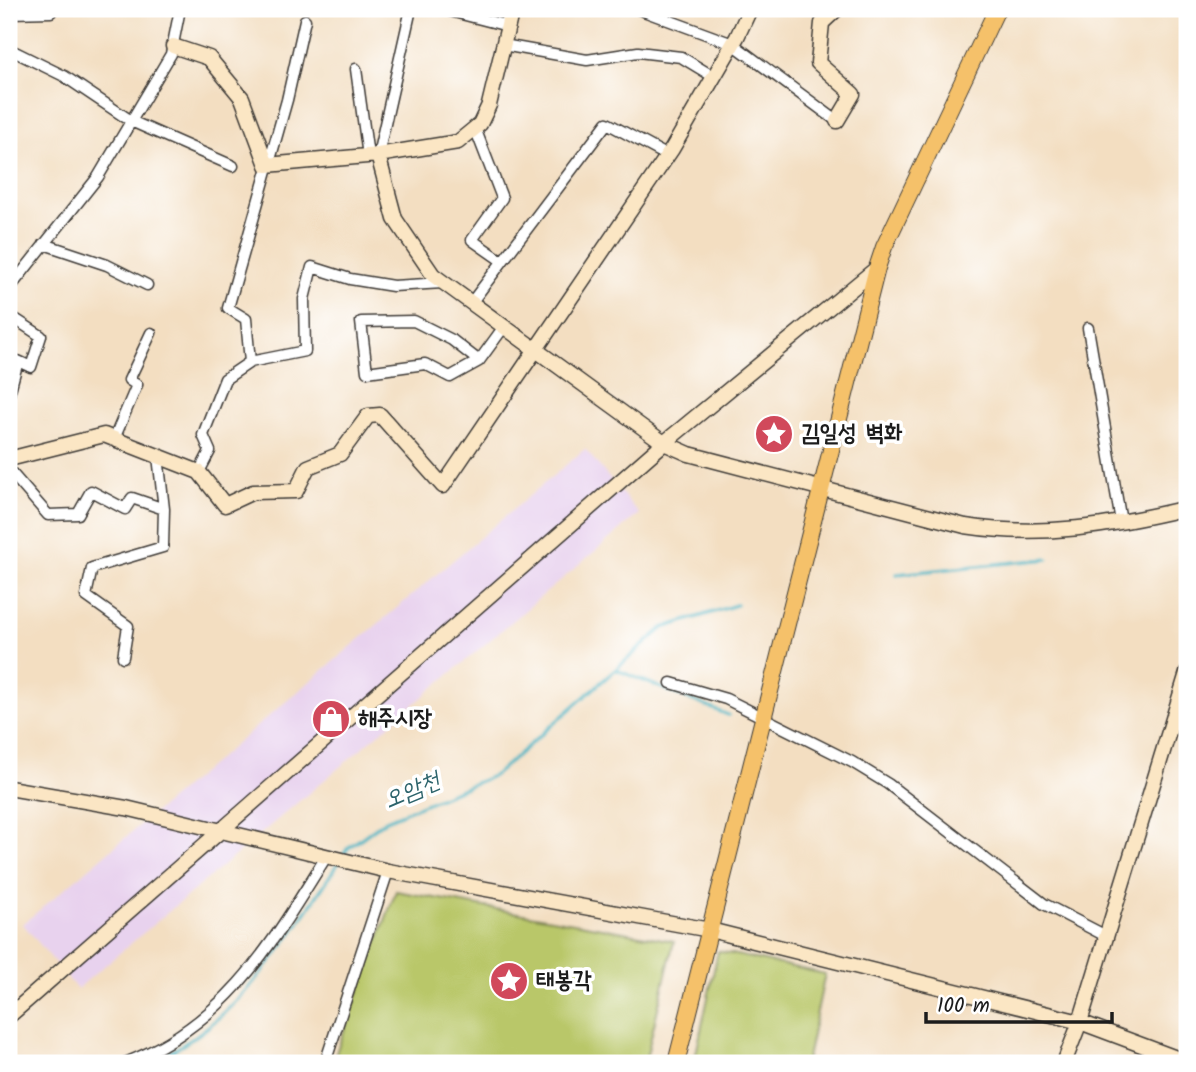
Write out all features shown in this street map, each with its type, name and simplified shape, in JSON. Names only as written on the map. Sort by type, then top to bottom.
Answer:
[{"type":"main road","points":[[677,1063],[877,268],[884,247],[997,9]]},
{"type":"street","points":[[9,13],[51,12],[51,9]]},
{"type":"street","points":[[9,289],[97,177],[171,54],[180,9]]},
{"type":"street","points":[[373,155],[411,9]]},
{"type":"street","points":[[442,9],[508,26]]},
{"type":"street","points":[[267,165],[373,155],[458,142],[475,128],[489,105],[512,9]]},
{"type":"street","points":[[638,9],[733,44],[837,121],[853,93],[818,63],[822,23],[837,9]]},
{"type":"street","points":[[9,459],[104,435],[199,472],[225,505],[253,492],[296,491],[308,467],[340,454],[368,416],[380,415],[443,486],[668,156],[733,44],[750,9]]},
{"type":"street","points":[[250,362],[246,319],[228,308],[287,100],[305,20]]},
{"type":"street","points":[[503,45],[587,60],[638,52],[681,57],[714,77]]},
{"type":"street","points":[[173,46],[209,58],[242,98],[267,165]]},
{"type":"street","points":[[9,49],[64,76],[131,121],[233,166]]},
{"type":"street","points":[[356,69],[373,155],[395,219],[433,275],[664,443],[689,454],[823,490],[965,526],[1000,532],[1061,532],[1187,509]]},
{"type":"street","points":[[471,303],[607,123],[668,156]]},
{"type":"street","points":[[475,128],[502,198],[472,240],[502,261]]},
{"type":"street","points":[[44,244],[107,265],[147,285]]},
{"type":"street","points":[[199,472],[210,451],[203,435],[225,379],[250,362],[305,351],[304,299],[312,267],[350,279],[393,286],[443,283]]},
{"type":"street","points":[[9,1016],[664,443],[877,268]]},
{"type":"street","points":[[9,315],[41,336],[31,367],[18,361],[9,394]]},
{"type":"street","points":[[479,361],[452,340],[414,321],[361,322],[367,372],[425,364],[450,377],[479,361],[503,328]]},
{"type":"street","points":[[1087,328],[1121,522]]},
{"type":"street","points":[[114,439],[137,385],[129,380],[151,333]]},
{"type":"street","points":[[9,412],[9,419]]},
{"type":"street","points":[[123,657],[128,626],[86,596],[92,568],[163,547],[164,509],[158,456]]},
{"type":"street","points":[[9,470],[48,515],[78,514],[91,491],[125,509],[132,498],[164,509]]},
{"type":"street","points":[[1064,1063],[1080,1022],[1187,673]]},
{"type":"street","points":[[671,683],[726,699],[861,767],[1044,904],[1106,936]]},
{"type":"street","points":[[9,788],[126,808],[388,871],[710,930],[1080,1022],[1187,1062]]},
{"type":"street","points":[[125,1063],[157,1051],[213,1012],[270,948],[326,857]]},
{"type":"street","points":[[325,1063],[388,871]]},
{"type":"shaded area","name":"해주시장","points":[[585,449],[639,514],[77,989],[23,924]]},
{"type":"green space","points":[[396,891],[674,941],[645,1063],[358,1063],[334,1058]]},
{"type":"green space","points":[[718,951],[825,974],[806,1063],[694,1063]]},
{"type":"waterway","points":[[897,574],[1048,559]]},
{"type":"waterway","name":"오암천","points":[[343,855],[348,848],[386,820],[495,775],[663,628],[736,605]]},
{"type":"waterway","points":[[617,670],[728,715]]},
{"type":"waterway","name":"오암천","points":[[147,1063],[178,1048],[207,1028],[233,1004],[280,950],[339,862]]},
{"type":"place","name":"김일성 벽화","points":[[774,434]]},
{"type":"place","name":"해주시장","points":[[331,719]]},
{"type":"place","name":"태봉각","points":[[509,981]]}]
